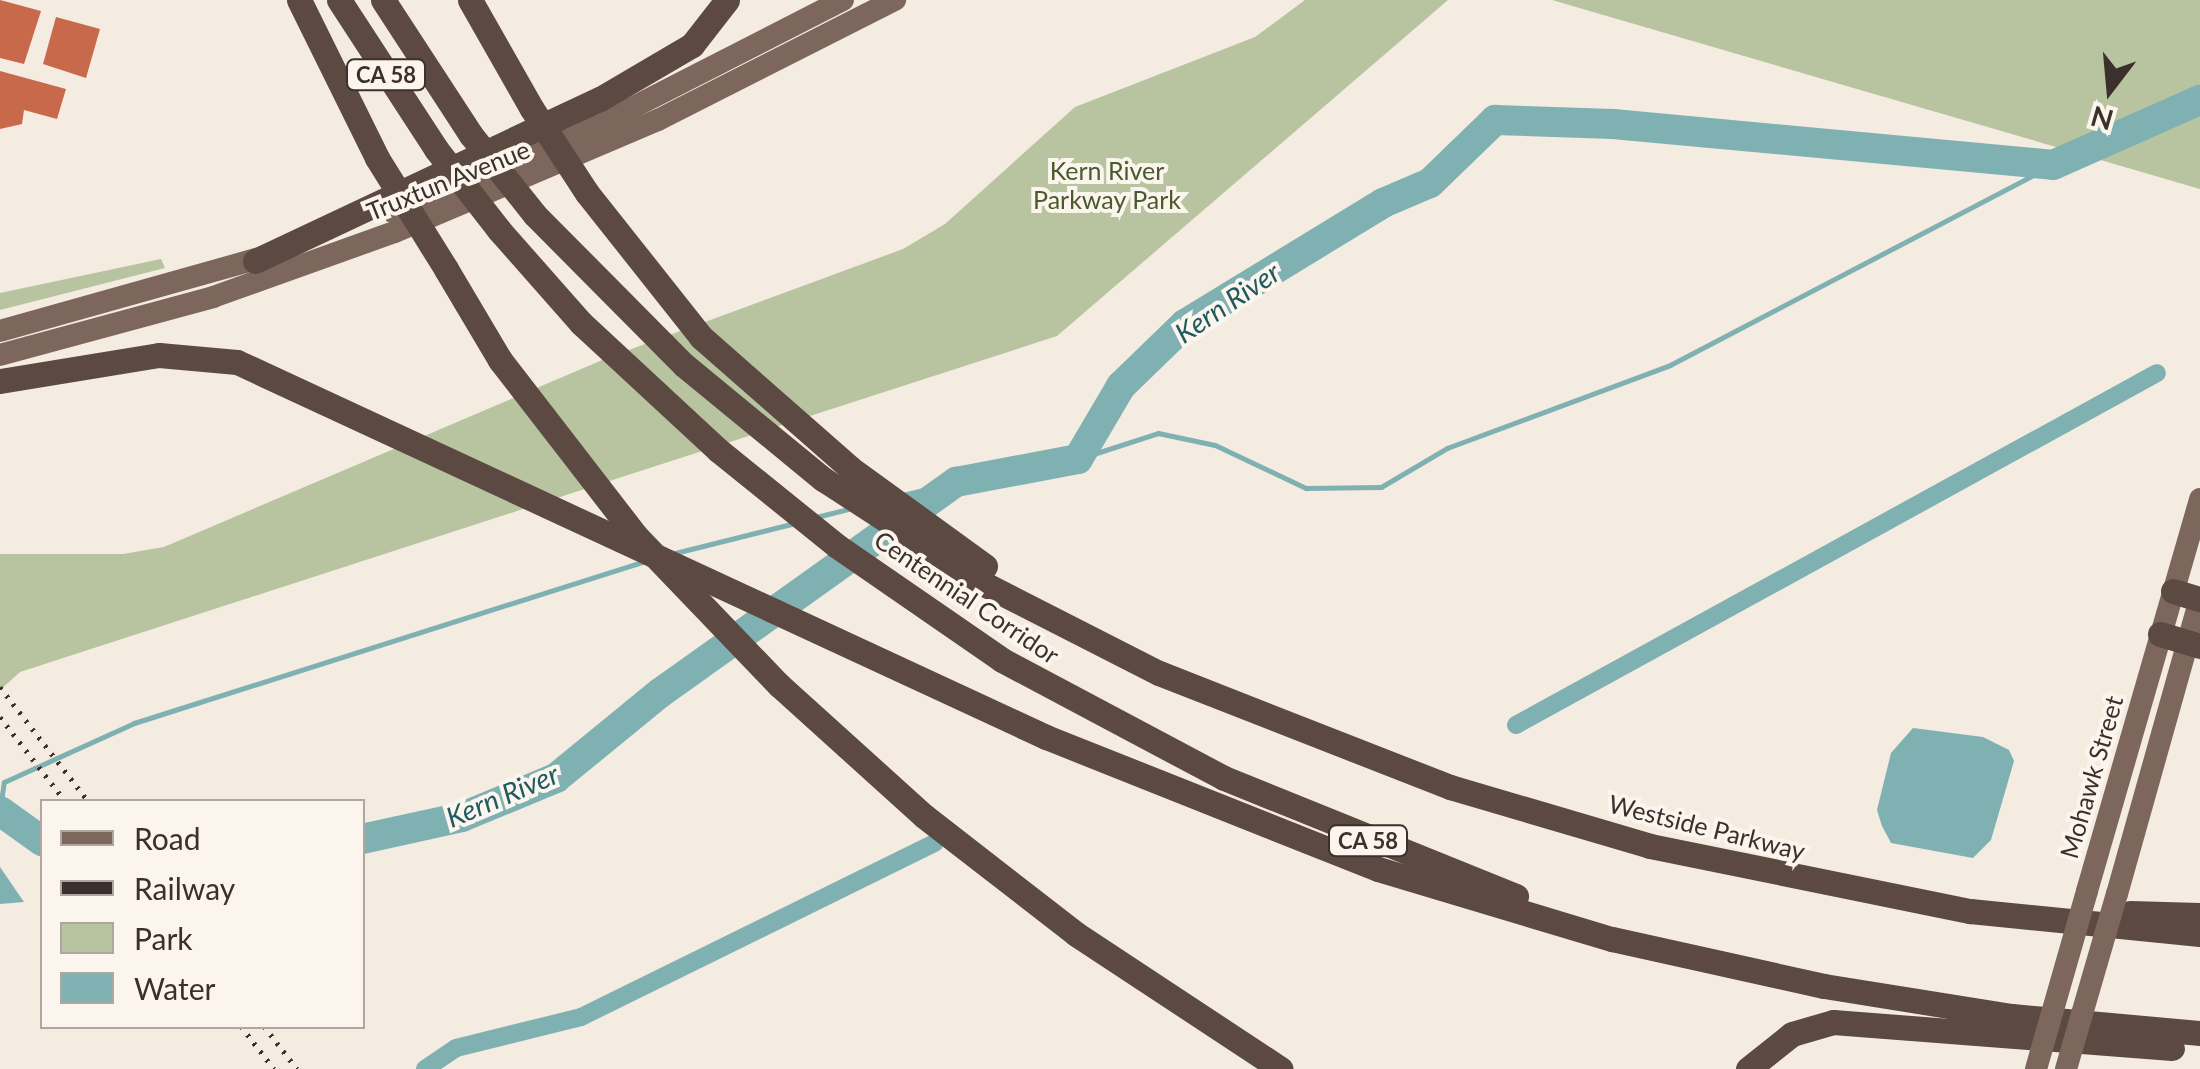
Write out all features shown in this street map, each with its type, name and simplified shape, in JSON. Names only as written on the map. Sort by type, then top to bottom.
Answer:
[{"type":"highway","points":[[299,0],[377,158],[500,360],[636,536],[779,685],[924,816],[1076,934],[1282,1069]]},
{"type":"highway","name":"Centennial Corridor","points":[[339,0],[436,149],[499,230],[602,344],[777,499],[1002,660],[1166,751],[1368,840],[1594,923],[1755,970]]},
{"type":"highway","name":"Centennial Corridor","points":[[382,0],[471,134],[535,215],[644,329],[836,488],[958,569],[1080,631]]},
{"type":"highway","points":[[470,0],[532,109],[587,192],[682,315],[890,499],[1080,631]]},
{"type":"highway","points":[[255,261],[614,92],[692,45],[727,0]]},
{"type":"highway","points":[[0,381],[159,355],[200,355],[273,374],[932,686],[1184,796],[1378,868],[1541,920],[1755,970],[1972,1011],[2200,1033]]},
{"type":"highway","points":[[2173,591],[2200,599]]},
{"type":"highway","name":"Westside Parkway","points":[[1080,631],[1218,698],[1503,804],[1650,846],[1864,893],[2043,920],[2200,934]]},
{"type":"highway","points":[[2160,634],[2194,644]]},
{"type":"highway","points":[[1864,893],[2200,915]]},
{"type":"highway","points":[[1748,1069],[1792,1034],[1834,1022],[2200,1049]]},
{"type":"main road","name":"Truxtun Avenue","points":[[0,330],[255,261],[576,137],[843,0]]},
{"type":"main road","name":"Truxtun Avenue","points":[[0,356],[213,297],[395,232],[658,120],[895,0]]},
{"type":"main road","name":"Mohawk Street","points":[[2036,1069],[2200,499]]},
{"type":"main road","points":[[2066,1069],[2194,644],[2200,599]]},
{"type":"green space","name":"Kern River Parkway Park","points":[[1305,0],[1448,0],[1057,336],[20,672],[0,690],[0,554],[123,554],[164,547],[607,358],[903,249],[945,224],[1075,107],[1255,37]]},
{"type":"green space","points":[[1552,0],[2200,0],[2200,189]]},
{"type":"green space","points":[[161,259],[165,268],[0,310],[0,293]]},
{"type":"water","points":[[1913,728],[1983,737],[2009,750],[2014,761],[1991,840],[1973,858],[1891,843],[1882,826],[1877,810],[1891,753]]},
{"type":"water","points":[[0,867],[24,902],[0,904]]},
{"type":"building","points":[[0,0],[41,11],[24,64],[0,58]]},
{"type":"building","points":[[56,17],[100,29],[86,78],[43,64]]},
{"type":"building","points":[[0,71],[66,89],[57,119],[24,110],[22,124],[0,129]]},
{"type":"waterway","name":"Kern River","points":[[365,838],[462,817],[556,778],[660,693],[956,482],[1078,459],[1121,386],[1185,324],[1383,203],[1430,183],[1495,120],[1613,124],[2053,165],[2200,100]]},
{"type":"waterway","points":[[1078,459],[1158,433],[1215,445],[1306,488],[1381,487],[1447,448],[1670,365],[2053,165]]},
{"type":"waterway","points":[[1516,725],[2157,373]]},
{"type":"waterway","points":[[903,495],[956,482]]},
{"type":"waterway","points":[[816,517],[853,508]]},
{"type":"waterway","points":[[675,553],[795,523]]},
{"type":"waterway","points":[[0,809],[4,782],[134,723],[645,561]]},
{"type":"waterway","name":"Kern River","points":[[0,811],[40,840]]},
{"type":"waterway","points":[[425,1069],[456,1048],[581,1017],[935,843]]},
{"type":"railway","points":[[0,687],[87,799]]},
{"type":"railway","points":[[0,717],[64,799]]},
{"type":"railway","points":[[243,1029],[274,1069]]},
{"type":"railway","points":[[266,1029],[297,1069]]}]
